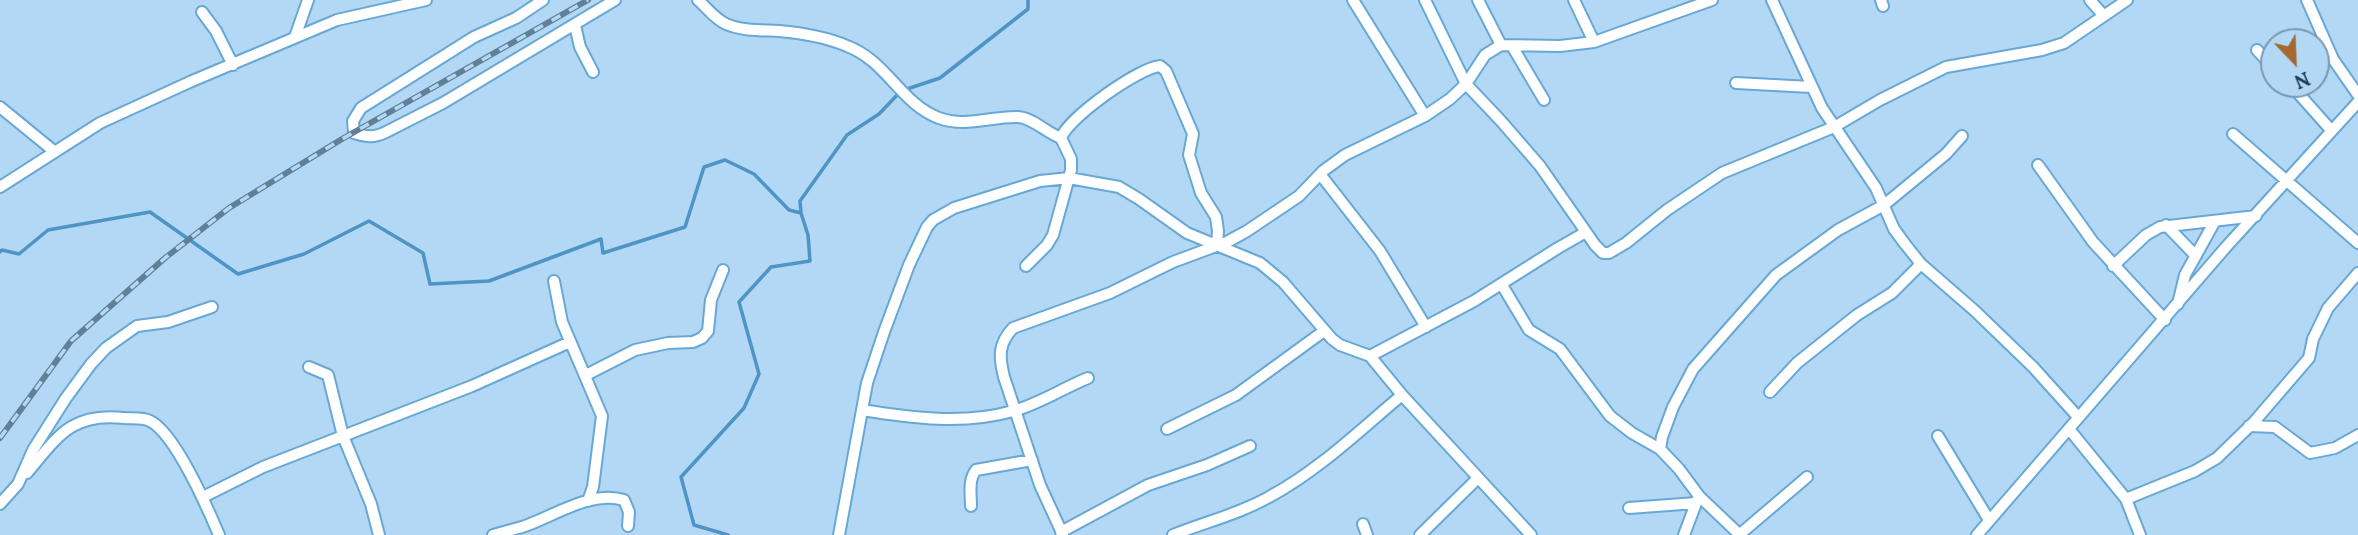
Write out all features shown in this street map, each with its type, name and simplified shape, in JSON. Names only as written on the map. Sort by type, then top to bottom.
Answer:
[{"type":"street","points":[[0,187],[100,123],[295,37],[337,20],[426,0]]},
{"type":"street","points":[[543,0],[516,18],[474,37],[362,108],[353,121],[354,133],[377,137],[443,103],[615,0]]},
{"type":"street","points":[[698,0],[727,24],[806,35],[848,46],[877,64],[923,111],[953,122],[1018,117],[1028,119],[1060,138],[1072,164],[1069,178],[1053,235],[1047,246],[1026,267]]},
{"type":"street","points":[[1353,0],[1425,116]]},
{"type":"street","points":[[1424,0],[1466,84],[1540,166],[1603,253],[1609,253],[1722,173],[1834,127],[1946,67],[2053,47],[2075,36],[2127,0]]},
{"type":"street","points":[[1478,0],[1544,100]]},
{"type":"street","points":[[1574,0],[1594,42]]},
{"type":"street","points":[[1250,446],[1207,465],[1147,485],[1062,533],[1014,411],[1000,360],[1003,338],[1013,327],[1110,293],[1173,262],[1247,231],[1292,201],[1320,174],[1359,147],[1425,116],[1450,99],[1466,84],[1477,64],[1491,50],[1506,46],[1560,46],[1594,42],[1712,0]]},
{"type":"street","points":[[1772,0],[1811,87],[1834,127],[1876,188],[1894,229],[1921,264],[2033,367],[2078,417]]},
{"type":"street","points":[[2090,0],[2104,16]]},
{"type":"street","points":[[2307,0],[2333,59],[2358,95]]},
{"type":"street","points":[[295,37],[306,1]]},
{"type":"street","points":[[202,12],[216,31],[233,65]]},
{"type":"street","points":[[575,25],[580,47],[593,72]]},
{"type":"street","points":[[2257,50],[2260,53]]},
{"type":"street","points":[[1060,138],[1068,126],[1130,78],[1154,67],[1163,68],[1176,92],[1192,134],[1189,155],[1201,193],[1216,217],[1218,245]]},
{"type":"street","points":[[1736,83],[1811,87]]},
{"type":"street","points":[[2302,98],[2331,130]]},
{"type":"street","points":[[1977,535],[2078,417],[2358,102]]},
{"type":"street","points":[[0,107],[55,152]]},
{"type":"street","points":[[2233,134],[2358,243]]},
{"type":"street","points":[[1660,449],[1673,407],[1693,369],[1765,286],[1785,267],[1838,230],[1884,205],[1946,154],[1962,136]]},
{"type":"street","points":[[2038,166],[2087,235],[2165,320]]},
{"type":"street","points":[[1320,174],[1360,222],[1426,327]]},
{"type":"street","points":[[839,535],[867,383],[909,265],[927,227],[933,220],[954,208],[1040,181],[1069,178],[1128,191],[1187,233],[1260,263],[1283,282],[1324,331],[1340,345],[1370,356],[1402,395],[1531,535]]},
{"type":"street","points":[[2113,266],[2146,235],[2166,225],[2256,216]]},
{"type":"street","points":[[2178,305],[2181,287],[2215,221]]},
{"type":"street","points":[[2166,225],[2195,256]]},
{"type":"street","points":[[1370,356],[1502,285],[1558,247],[1587,232]]},
{"type":"street","points":[[1770,392],[1797,363],[1857,316],[1892,293],[1921,264]]},
{"type":"street","points":[[586,375],[635,350],[668,343],[693,342],[702,338],[708,331],[711,300],[723,270]]},
{"type":"street","points":[[2126,499],[2206,466],[2227,450],[2309,358],[2313,339],[2328,308],[2358,273]]},
{"type":"street","points":[[554,281],[562,322],[602,416],[593,487],[588,500]]},
{"type":"street","points":[[1502,285],[1529,330],[1560,349],[1604,410],[1632,433],[1660,449],[1679,469],[1697,499],[1739,535],[1807,477]]},
{"type":"street","points":[[18,484],[45,430],[91,364],[106,348],[137,326],[168,322],[212,307]]},
{"type":"street","points":[[1167,429],[1236,395],[1324,331]]},
{"type":"street","points":[[204,497],[263,467],[460,391],[570,342]]},
{"type":"street","points":[[309,367],[328,374],[343,436],[371,504],[379,535]]},
{"type":"street","points":[[862,410],[912,418],[947,419],[1014,411],[1088,378]]},
{"type":"street","points":[[1174,535],[1231,515],[1271,496],[1328,457],[1402,395]]},
{"type":"street","points":[[0,504],[46,450],[74,424],[109,415],[148,420],[158,426],[204,497],[219,535]]},
{"type":"street","points":[[2249,426],[2275,426],[2310,453],[2335,448],[2358,435]]},
{"type":"street","points":[[2068,429],[2126,499],[2140,535]]},
{"type":"street","points":[[1938,436],[1989,520]]},
{"type":"street","points":[[971,506],[970,484],[972,474],[976,470],[1032,460]]},
{"type":"street","points":[[1420,535],[1478,478]]},
{"type":"street","points":[[494,535],[600,498],[624,500],[629,512],[628,526]]},
{"type":"street","points":[[1629,508],[1697,499]]},
{"type":"street","points":[[1685,535],[1697,499]]},
{"type":"waterway","points":[[728,535],[694,525],[681,477],[744,408],[759,374],[739,302],[771,267],[810,261],[808,235],[800,201],[847,135],[879,114],[901,91],[940,78],[1028,9],[1028,0]]},
{"type":"waterway","points":[[0,252],[2,250],[19,254],[48,230],[150,212],[238,274],[304,254],[369,221],[423,253],[430,284],[489,281],[601,239],[603,253],[685,227],[704,167],[725,160],[754,174],[789,210],[801,213]]},
{"type":"railway","points":[[0,438],[71,341],[165,258],[229,208],[342,139],[588,0]]}]
